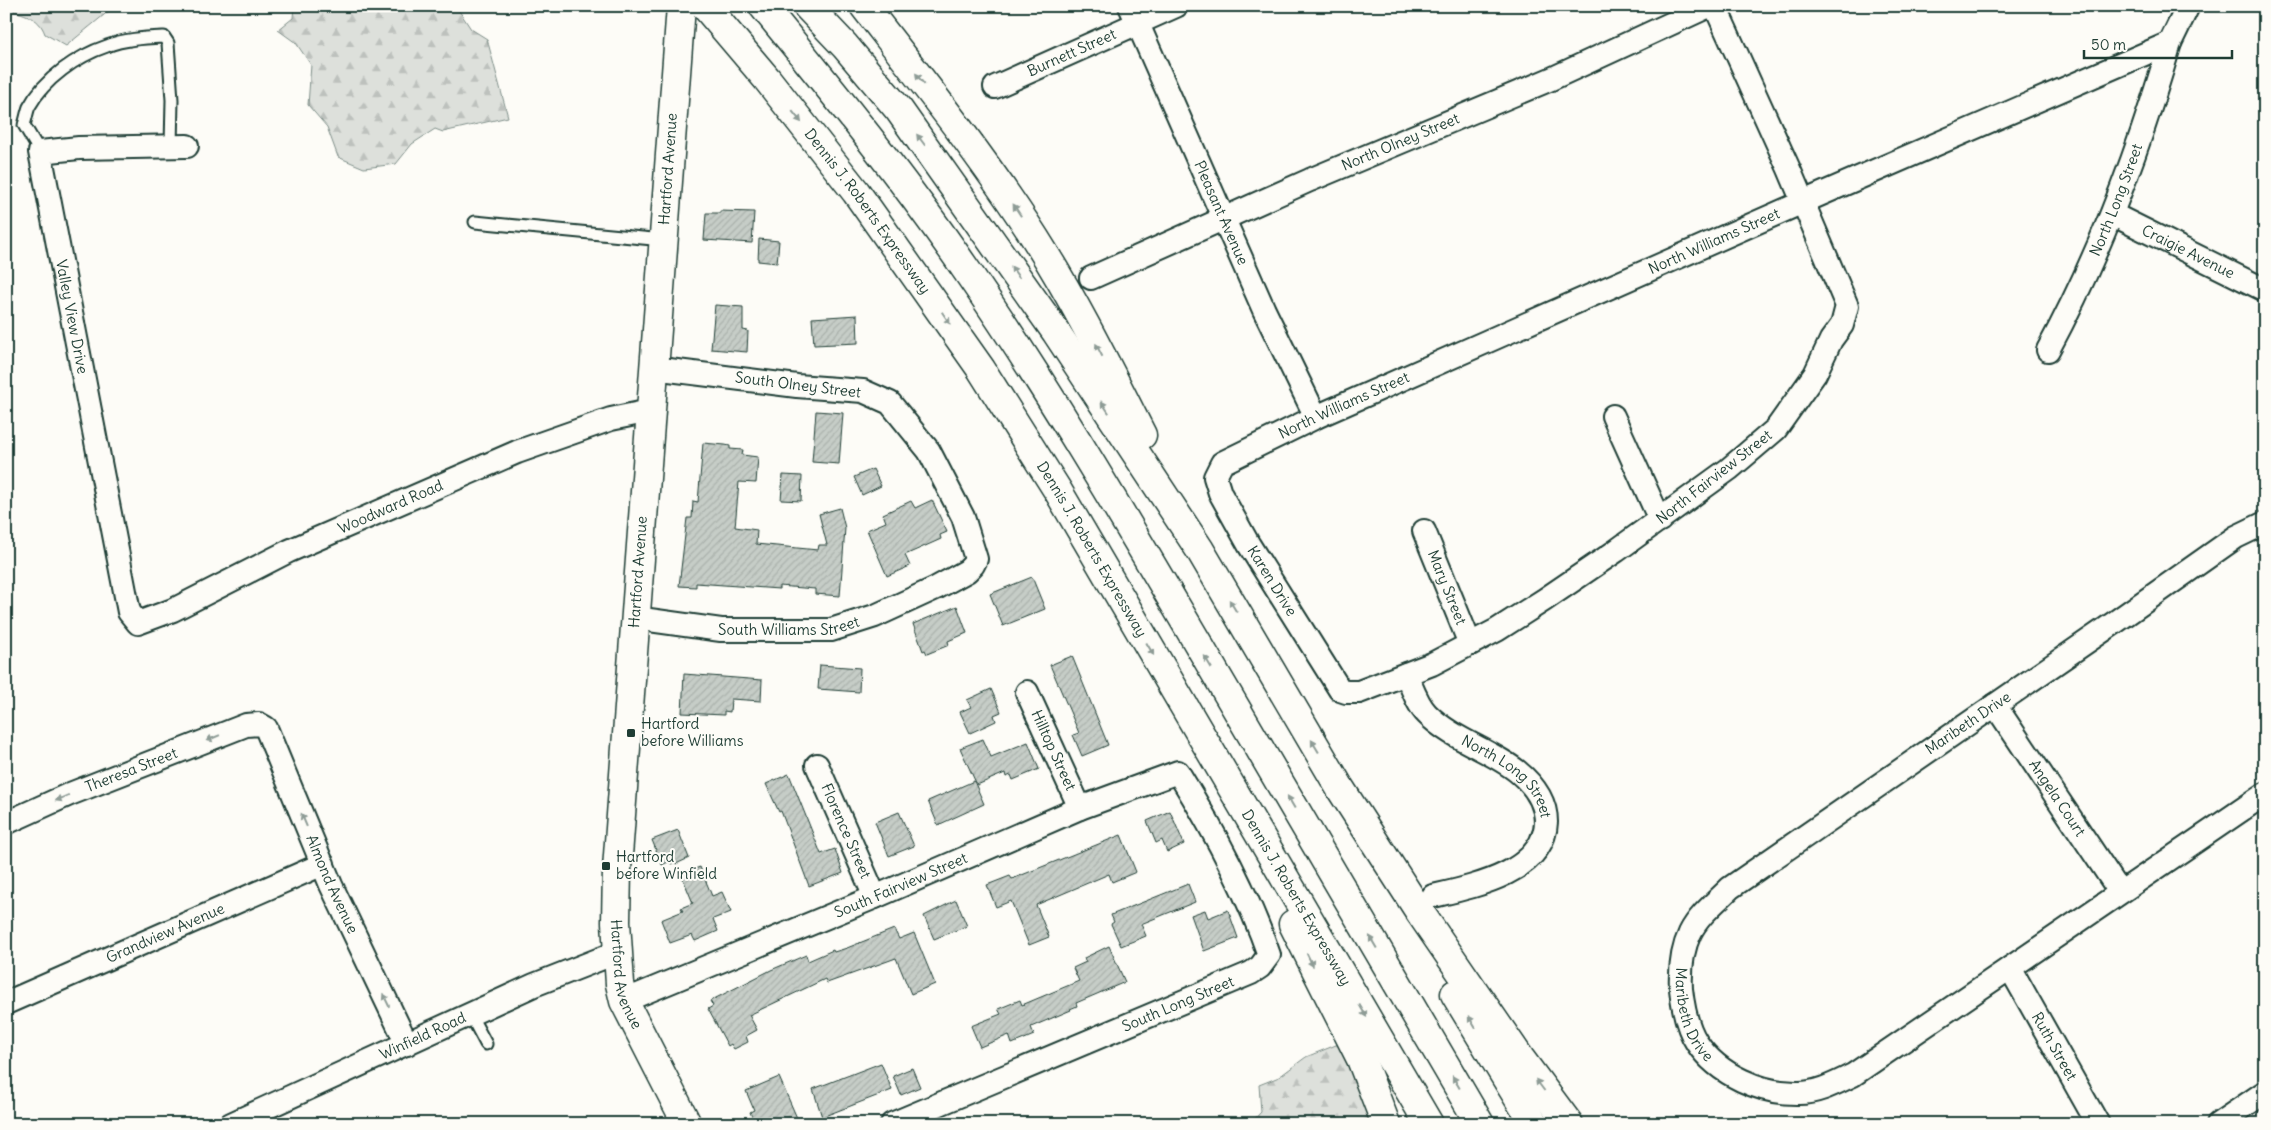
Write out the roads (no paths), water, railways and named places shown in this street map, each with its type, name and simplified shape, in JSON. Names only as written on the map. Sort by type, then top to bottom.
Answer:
[{"type":"main road","name":"Dennis J. Roberts Expressway","points":[[705,6],[856,192],[981,369],[1058,491],[1429,1124]]},
{"type":"main road","points":[[763,6],[874,144],[924,211],[1036,375],[1117,506],[1480,1124]]},
{"type":"main road","points":[[807,6],[872,77],[936,160],[1056,332],[1200,550],[1340,788],[1452,960],[1569,1124]]},
{"type":"main road","points":[[864,6],[978,155],[1040,247],[1090,334],[1200,550]]},
{"type":"main road","points":[[683,14],[766,79]]},
{"type":"main road","name":"Hartford Avenue","points":[[683,14],[653,368],[616,878],[620,984],[624,1001],[687,1124]]},
{"type":"main road","points":[[1223,773],[1310,959],[1361,1060],[1386,1124]]},
{"type":"main road","points":[[1340,788],[1396,895],[1534,1124]]},
{"type":"street","name":"Burnett Street","points":[[995,87],[1134,15],[1176,6]]},
{"type":"street","name":"North Olney Street","points":[[1091,278],[1225,220],[1310,180],[1551,79],[1709,6]]},
{"type":"street","name":"North Fairview Street","points":[[1346,692],[1359,692],[1432,664],[1497,630],[1660,520],[1729,469],[1776,429],[1815,374],[1831,340],[1842,325],[1847,306],[1803,202],[1715,6]]},
{"type":"street","points":[[2170,43],[2188,6]]},
{"type":"street","name":"Pleasant Avenue","points":[[1134,15],[1264,310],[1316,417]]},
{"type":"street","name":"North Williams Street","points":[[1222,463],[1316,417],[1803,202],[2170,43]]},
{"type":"street","name":"North Long Street","points":[[2048,350],[2072,303],[2112,214],[2146,125],[2170,43]]},
{"type":"street","points":[[40,152],[79,148],[179,146]]},
{"type":"street","name":"Valley View Drive","points":[[40,152],[129,612],[138,623]]},
{"type":"street","name":"Craigie Avenue","points":[[2112,214],[2265,290]]},
{"type":"street","name":"South Olney Street","points":[[653,368],[797,386],[863,391],[890,403],[929,451],[963,517],[974,549],[976,559],[974,565],[936,588]]},
{"type":"street","name":"Woodward Road","points":[[138,623],[173,610],[289,551],[517,452],[611,419],[650,411]]},
{"type":"street","points":[[1613,416],[1660,520]]},
{"type":"street","name":"Karen Drive","points":[[1222,463],[1215,477],[1220,493],[1249,545],[1340,690],[1346,692]]},
{"type":"street","name":"Maribeth Drive","points":[[2265,524],[2236,537],[1730,888],[1701,916],[1690,933],[1684,953],[1680,977],[1682,1000],[1690,1029],[1705,1054],[1746,1083],[1800,1093],[1826,1087],[1853,1075],[2265,794]]},
{"type":"street","name":"Mary Street","points":[[1424,531],[1470,644]]},
{"type":"street","name":"South Williams Street","points":[[635,618],[721,630],[831,630],[875,616],[936,588]]},
{"type":"street","name":"North Long Street","points":[[1406,674],[1426,712],[1445,730],[1515,769],[1526,778],[1545,807],[1545,831],[1542,841],[1527,860],[1491,880],[1433,896]]},
{"type":"street","name":"Hilltop Street","points":[[1027,692],[1080,808]]},
{"type":"street","name":"Angela Court","points":[[1995,705],[2120,892]]},
{"type":"street","name":"Theresa Street","points":[[6,823],[70,794],[246,724],[259,724]]},
{"type":"street","name":"Almond Avenue","points":[[259,724],[266,728],[331,885],[407,1044]]},
{"type":"street","name":"Florence Street","points":[[817,765],[875,897]]},
{"type":"street","name":"South Fairview Street","points":[[624,1001],[875,897],[1080,808],[1178,772]]},
{"type":"street","name":"South Long Street","points":[[892,1124],[1251,973],[1265,961],[1269,955],[1260,927],[1229,864],[1178,772]]},
{"type":"street","name":"Grandview Avenue","points":[[6,1003],[323,864]]},
{"type":"street","name":"Winfield Road","points":[[231,1124],[534,985],[618,952]]},
{"type":"street","name":"Ruth Street","points":[[2010,968],[2098,1124]]},
{"type":"street","points":[[2218,1124],[2265,1092]]},
{"type":"lane","points":[[40,152],[24,125],[29,108],[45,85],[71,64],[107,46],[138,39],[164,37],[168,43],[172,100],[179,146]]},
{"type":"lane","points":[[476,222],[663,240]]},
{"type":"lane","points":[[470,1014],[486,1044]]},
{"type":"place","name":"Hartford before Williams","points":[[631,733]]},
{"type":"place","name":"Hartford before Winfield","points":[[606,866]]}]
